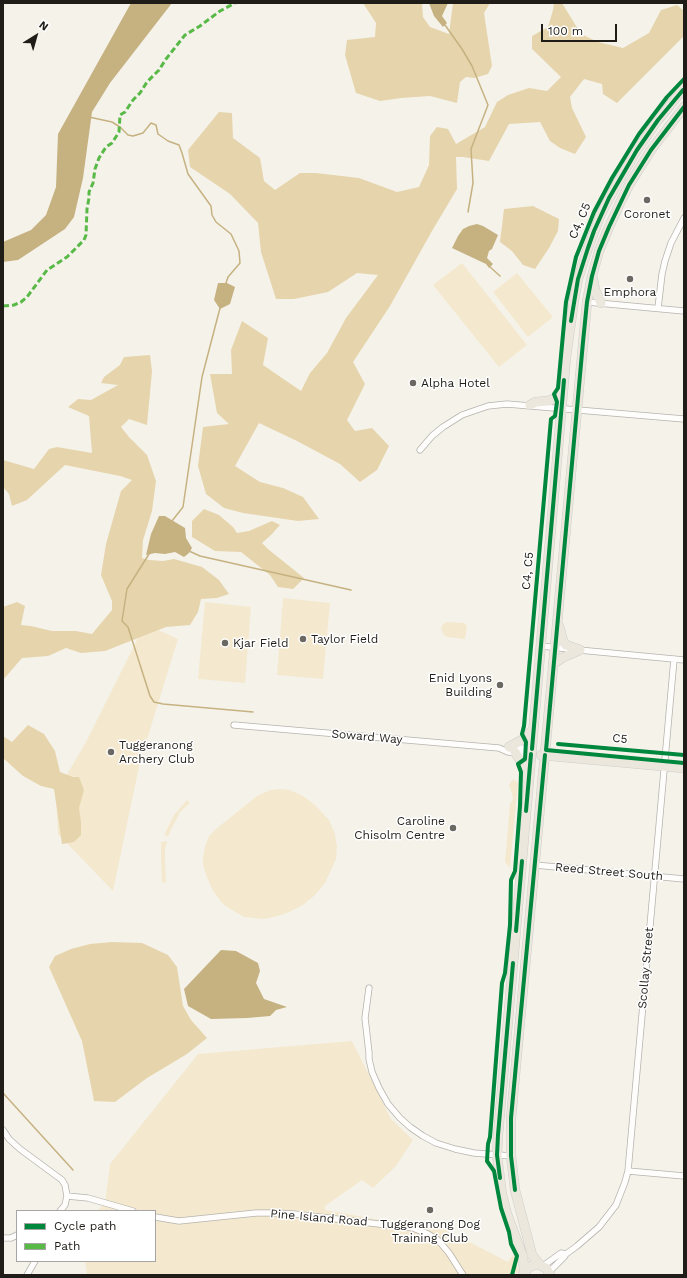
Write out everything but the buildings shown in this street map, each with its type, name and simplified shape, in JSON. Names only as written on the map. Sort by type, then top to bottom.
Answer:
[{"type":"main road","points":[[523,1274],[523,1257],[507,1214],[502,1195],[497,1155],[498,1129],[568,340],[578,279],[594,231],[618,182],[637,150],[658,120],[684,88]]},
{"type":"main road","points":[[547,1271],[532,1254],[515,1190],[511,1156],[511,1118],[587,302],[599,251],[629,185],[651,150],[684,107]]},
{"type":"main road","points":[[592,276],[595,290],[601,303]]},
{"type":"main road","points":[[578,279],[578,294],[587,302]]},
{"type":"main road","points":[[568,340],[577,308],[587,302]]},
{"type":"main road","points":[[530,405],[536,402],[548,401],[556,398],[563,391]]},
{"type":"main road","points":[[558,617],[563,641],[569,647],[580,650]]},
{"type":"main road","points":[[553,664],[556,661],[580,650]]},
{"type":"main road","points":[[529,783],[521,762],[512,750],[533,730]]},
{"type":"main road","name":"Soward Way","points":[[532,751],[665,763],[684,763]]},
{"type":"main road","name":"Soward Way","points":[[665,763],[684,768]]},
{"type":"main road","points":[[523,844],[524,859],[528,864],[535,865]]},
{"type":"main road","points":[[518,899],[525,872],[528,868],[535,865]]},
{"type":"main road","points":[[523,1274],[531,1265],[547,1271]]},
{"type":"street","points":[[658,308],[665,261],[671,243],[684,218]]},
{"type":"street","points":[[587,302],[684,311]]},
{"type":"street","points":[[420,450],[432,436],[462,415],[477,409],[508,404],[684,419]]},
{"type":"street","points":[[541,646],[684,660]]},
{"type":"street","name":"Scollay Street","points":[[547,1271],[564,1258],[566,1254],[594,1233],[609,1215],[622,1193],[628,1172],[674,659]]},
{"type":"street","name":"Soward Way","points":[[234,725],[499,748],[508,752],[512,750],[532,751]]},
{"type":"street","name":"Reed Street South","points":[[535,865],[684,879]]},
{"type":"street","points":[[369,988],[365,1018],[367,1043],[370,1052],[369,1059],[372,1072],[388,1104],[410,1127],[436,1143],[468,1152],[511,1156]]},
{"type":"street","points":[[3,1130],[20,1149],[62,1180],[67,1196],[65,1205],[61,1210]]},
{"type":"street","points":[[628,1172],[684,1176]]},
{"type":"street","points":[[67,1196],[88,1198],[130,1210]]},
{"type":"street","name":"Pine Island Road","points":[[156,1217],[179,1221],[256,1213],[276,1213],[413,1228],[438,1240],[449,1253],[462,1275]]},
{"type":"street","points":[[3,1238],[11,1238],[16,1236]]},
{"type":"street","name":"Scollay Street","points":[[547,1271],[561,1253],[566,1254]]},
{"type":"street","points":[[27,1275],[34,1262]]},
{"type":"shaded area","points":[[131,3],[172,3],[110,83],[92,112],[83,178],[74,217],[65,229],[18,260],[3,262],[3,242],[31,230],[46,215],[56,187],[58,134]]},
{"type":"shaded area","points":[[363,3],[422,3],[423,17],[430,27],[449,34],[453,3],[490,3],[484,13],[492,66],[488,74],[474,78],[466,77],[460,82],[457,103],[430,96],[380,101],[356,93],[345,55],[347,40],[375,37],[376,23]]},
{"type":"shaded area","points":[[429,3],[448,3],[442,16],[447,23],[443,27],[434,16]]},
{"type":"shaded area","points":[[554,3],[562,3],[581,34],[598,42],[623,48],[649,33],[661,10],[677,5],[684,11],[684,36],[617,103],[603,94],[602,84],[584,79],[570,97],[572,108],[586,137],[575,154],[560,148],[550,141],[540,122],[509,124],[489,161],[456,157],[457,189],[390,306],[353,362],[365,384],[347,420],[355,431],[372,428],[389,446],[377,470],[360,482],[340,464],[259,423],[235,466],[260,482],[283,488],[303,497],[319,519],[298,521],[243,513],[224,508],[206,494],[198,466],[203,427],[229,424],[217,413],[210,374],[232,374],[231,350],[242,321],[268,338],[263,365],[301,391],[310,373],[327,353],[346,318],[378,275],[357,273],[328,292],[294,299],[276,299],[261,252],[258,223],[230,194],[190,167],[188,150],[219,112],[232,113],[233,138],[260,158],[264,181],[275,190],[300,173],[316,173],[359,178],[397,192],[419,187],[429,165],[430,136],[437,127],[448,129],[456,144],[485,127],[497,102],[508,95],[529,88],[547,91],[561,77],[532,49],[532,36],[548,27]]},
{"type":"shaded area","points":[[533,206],[559,219],[558,231],[535,269],[523,265],[512,251],[500,242],[504,209]]},
{"type":"shaded area","points":[[477,224],[498,235],[492,249],[489,251],[487,258],[493,264],[489,268],[486,264],[452,248],[463,229]]},
{"type":"shaded area","points":[[462,263],[527,345],[499,367],[433,285]]},
{"type":"shaded area","points":[[517,273],[553,317],[528,337],[493,292]]},
{"type":"shaded area","points":[[218,283],[227,283],[235,287],[230,304],[220,309],[214,300]]},
{"type":"shaded area","points":[[150,355],[152,371],[147,425],[129,419],[121,427],[147,455],[156,481],[152,511],[143,540],[142,558],[163,561],[174,559],[202,567],[219,580],[229,594],[217,598],[201,599],[198,612],[190,625],[166,627],[105,651],[81,653],[66,648],[48,656],[22,658],[3,680],[3,607],[17,602],[25,606],[21,625],[52,631],[76,631],[92,634],[112,610],[112,601],[101,575],[106,544],[121,491],[132,480],[120,476],[65,465],[27,500],[12,506],[9,494],[3,487],[3,460],[34,469],[49,449],[57,447],[92,453],[89,416],[68,407],[78,399],[91,400],[118,385],[101,383],[104,377],[120,365],[124,357]]},
{"type":"shaded area","points":[[204,509],[219,515],[233,527],[237,533],[249,531],[272,521],[280,525],[262,543],[304,578],[293,589],[278,587],[270,575],[241,552],[215,551],[192,537],[192,521]]},
{"type":"shaded area","points":[[159,516],[165,516],[185,528],[186,538],[192,548],[184,557],[175,552],[146,555],[151,534]]},
{"type":"shaded area","name":"Taylor Field","points":[[283,598],[330,603],[323,679],[277,675]]},
{"type":"shaded area","name":"Kjar Field","points":[[205,602],[251,607],[245,683],[198,679]]},
{"type":"shaded area","points":[[447,622],[464,623],[467,626],[465,638],[447,637],[444,635],[441,629],[443,624]]},
{"type":"shaded area","name":"Tuggeranong Archery Club","points":[[145,624],[178,639],[140,762],[113,891],[58,834],[56,793],[86,742]]},
{"type":"shaded area","points":[[28,725],[44,734],[55,751],[60,772],[73,777],[79,777],[84,790],[79,808],[81,835],[74,842],[62,844],[54,789],[41,786],[23,776],[3,758],[3,736],[12,742]]},
{"type":"shaded area","points":[[513,779],[518,783],[510,868],[505,862],[510,803],[513,798],[509,785]]},
{"type":"shaded area","points":[[270,790],[290,790],[303,796],[315,805],[329,820],[335,834],[337,846],[336,859],[325,883],[315,895],[303,905],[287,913],[274,917],[263,919],[244,917],[221,902],[212,889],[203,864],[205,846],[209,836],[216,829],[257,796]]},
{"type":"shaded area","points":[[187,800],[190,803],[180,812],[168,836],[164,835],[174,815]]},
{"type":"shaded area","points":[[167,841],[165,850],[166,882],[162,883],[161,842]]},
{"type":"shaded area","points":[[112,942],[142,943],[168,955],[177,967],[183,1006],[191,1020],[207,1038],[187,1054],[147,1078],[115,1102],[94,1101],[82,1041],[49,967],[55,956],[71,949],[90,944]]},
{"type":"shaded area","points":[[221,950],[236,951],[258,963],[260,971],[256,983],[264,999],[287,1007],[276,1010],[270,1016],[211,1019],[188,1006],[184,989]]},
{"type":"shaded area","points":[[352,1041],[391,1119],[413,1140],[396,1166],[373,1188],[362,1180],[325,1206],[325,1210],[374,1219],[442,1228],[508,1262],[513,1255],[519,1271],[513,1275],[87,1275],[85,1262],[156,1262],[156,1210],[98,1210],[105,1204],[110,1164],[198,1054]]},
{"type":"waterway","points":[[445,25],[472,66],[488,105],[471,149],[473,183],[468,212]]},
{"type":"waterway","points":[[89,117],[112,122],[128,135],[133,136],[143,133],[151,123],[156,125],[158,134],[168,141],[179,145],[188,174],[211,206],[212,215],[216,222],[231,234],[239,251],[240,263],[228,277],[226,283]]},
{"type":"waterway","points":[[489,266],[500,276]]},
{"type":"waterway","points":[[172,521],[183,507],[202,377],[220,308]]},
{"type":"waterway","points":[[189,551],[200,556],[351,590]]},
{"type":"waterway","points":[[149,554],[127,589],[122,621],[128,627],[150,696],[154,702],[163,704],[253,712]]},
{"type":"waterway","points":[[3,1093],[73,1170]]},
{"type":"marked path","points":[[3,306],[14,305],[21,302],[27,297],[47,270],[67,257],[84,240],[86,235],[89,192],[93,183],[95,169],[99,158],[106,147],[112,143],[119,132],[120,115],[125,112],[185,35],[220,11],[235,3]]},
{"type":"cycle path","name":"C4, C5","points":[[526,742],[522,734],[524,726],[551,419],[555,416],[557,402],[554,394],[558,388],[566,302],[576,257],[594,212],[612,178],[639,134],[667,97],[684,79]]},
{"type":"cycle path","points":[[571,321],[578,279],[594,231],[609,198],[637,150],[658,120],[683,90]]},
{"type":"cycle path","points":[[684,107],[651,150],[629,185],[599,251],[592,276],[587,302],[583,342],[546,750],[684,763]]},
{"type":"cycle path","points":[[532,749],[564,380]]},
{"type":"cycle path","points":[[512,1275],[517,1256],[511,1244],[509,1232],[501,1208],[494,1171],[487,1161],[502,983],[505,973],[510,925],[511,880],[515,871],[521,772],[518,764],[525,759],[526,742]]},
{"type":"cycle path","name":"C5","points":[[558,744],[684,755]]},
{"type":"cycle path","points":[[526,811],[531,754]]},
{"type":"cycle path","points":[[515,1190],[511,1156],[511,1118],[545,755]]},
{"type":"cycle path","points":[[516,931],[522,861]]},
{"type":"cycle path","points":[[500,1178],[497,1155],[498,1135],[513,963]]},
{"type":"place","name":"Coronet","points":[[647,200]]},
{"type":"place","name":"Emphora","points":[[630,279]]},
{"type":"place","name":"Alpha Hotel","points":[[413,383]]},
{"type":"place","name":"Taylor Field","points":[[303,639]]},
{"type":"place","name":"Kjar Field","points":[[225,643]]},
{"type":"place","name":"Enid Lyons Building","points":[[500,685]]},
{"type":"place","name":"Tuggeranong Archery Club","points":[[111,752]]},
{"type":"place","name":"Caroline Chisolm Centre","points":[[453,828]]},
{"type":"place","name":"Tuggeranong Dog Training Club","points":[[430,1210]]}]
